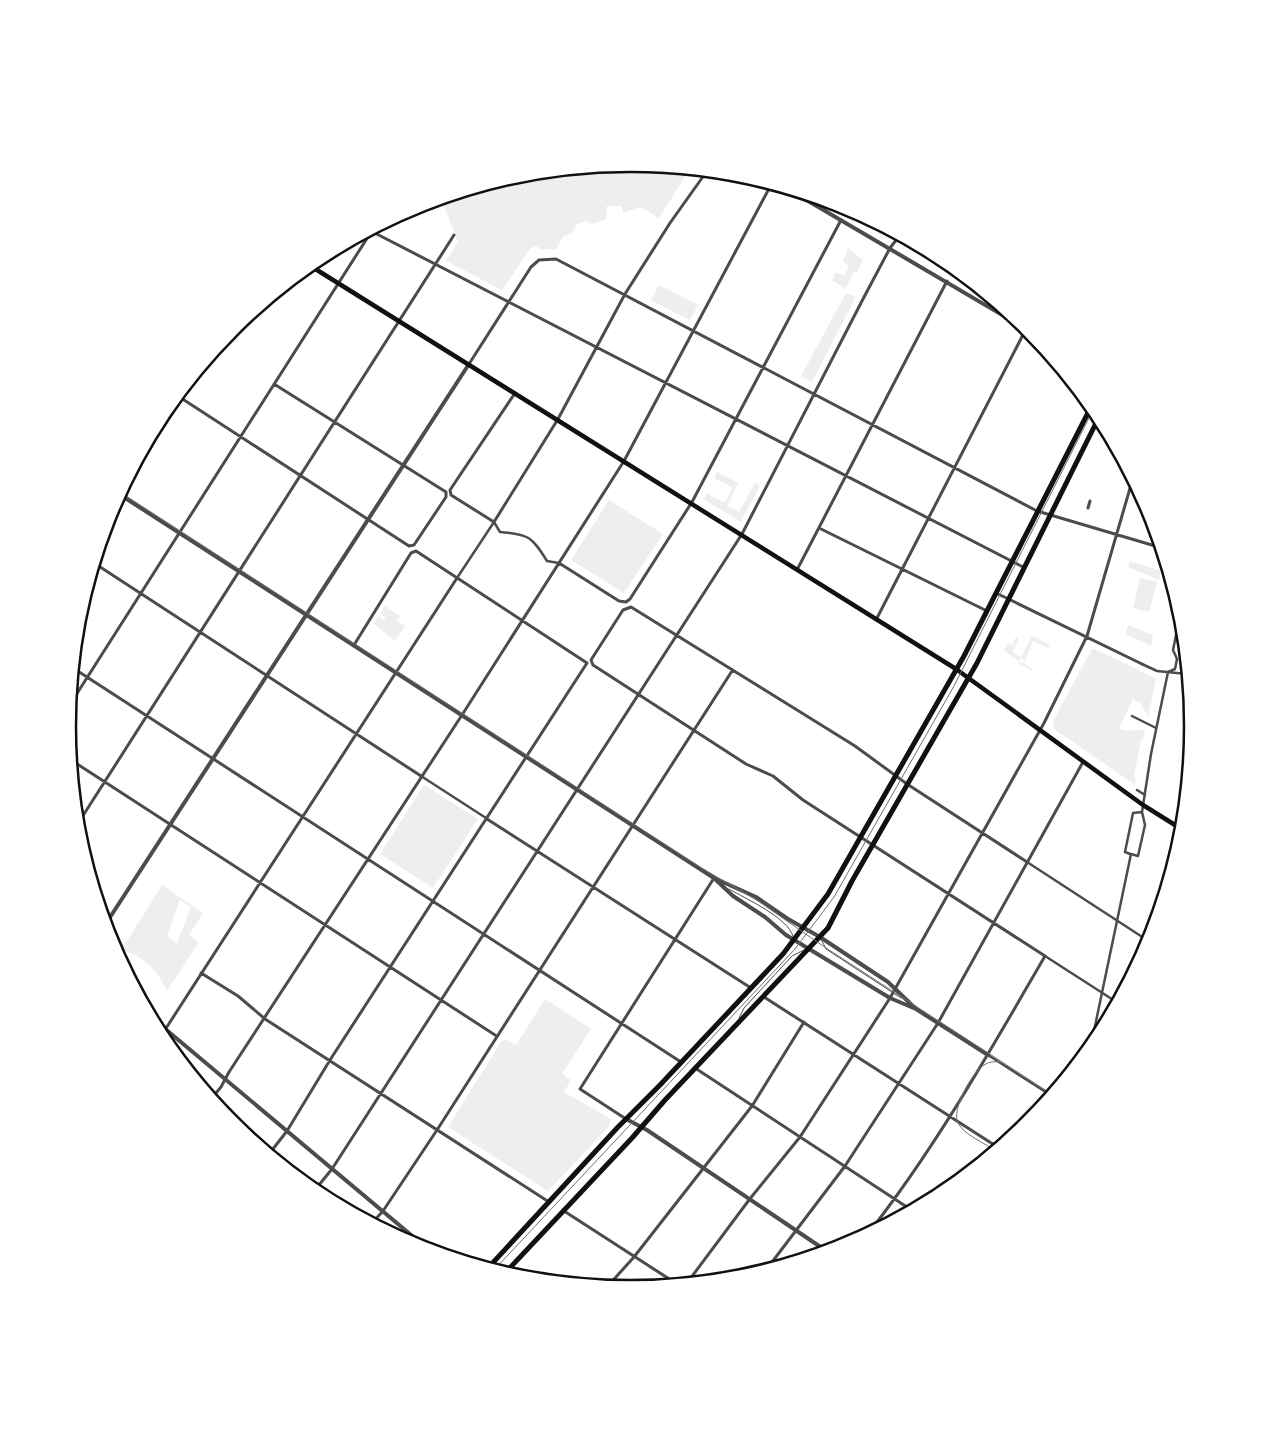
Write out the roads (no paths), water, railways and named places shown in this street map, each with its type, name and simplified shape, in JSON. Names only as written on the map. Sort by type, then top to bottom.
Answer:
[{"type":"main road","points":[[317,269],[798,568],[956,669],[1143,805],[1175,825]]},
{"type":"main road","points":[[493,1263],[751,988],[794,940],[829,892],[956,669],[1088,413]]},
{"type":"main road","points":[[511,1267],[695,1068],[810,948],[833,919],[872,846],[969,678],[1095,425]]},
{"type":"street","points":[[167,1029],[494,522],[558,419],[598,348],[625,294],[670,222],[703,176]]},
{"type":"street","points":[[216,1093],[421,776],[462,716],[624,461],[769,190]]},
{"type":"street","points":[[808,201],[998,311]]},
{"type":"street","points":[[274,384],[494,522],[500,532],[523,534],[535,541],[547,561],[559,563],[620,601],[628,602],[692,502],[841,220]]},
{"type":"street","points":[[377,233],[1023,567]]},
{"type":"street","points":[[84,815],[302,476],[454,235]]},
{"type":"street","points":[[77,695],[365,240]]},
{"type":"street","points":[[319,1184],[332,1169],[485,935],[742,534],[890,248],[896,240]]},
{"type":"street","points":[[110,917],[531,267],[545,258],[556,259],[625,294],[1037,511],[1118,533],[1154,545]]},
{"type":"street","points":[[798,568],[947,281]]},
{"type":"street","points":[[877,618],[1023,335]]},
{"type":"street","points":[[183,400],[413,546],[516,392]]},
{"type":"street","points":[[691,1277],[749,1200],[800,1137],[890,998],[983,833],[1040,730],[1087,636],[1131,487]]},
{"type":"street","points":[[125,498],[714,878],[756,897],[788,919],[820,936],[894,990],[916,1009],[1046,1092]]},
{"type":"street","points":[[1088,508],[1090,500]]},
{"type":"street","points":[[1083,523],[1085,517]]},
{"type":"street","points":[[819,528],[987,611]]},
{"type":"street","points":[[354,645],[414,551],[639,693],[746,764],[778,780],[802,800],[872,846],[1112,999]]},
{"type":"street","points":[[100,567],[487,819],[751,988]]},
{"type":"street","points":[[996,593],[1157,671],[1182,674]]},
{"type":"street","points":[[273,1149],[287,1130],[330,1060],[627,607],[631,607],[855,746],[907,784],[1143,938]]},
{"type":"street","points":[[1168,672],[1175,669],[1177,659],[1173,650],[1176,633]]},
{"type":"street","points":[[376,1218],[437,1130],[495,1035],[732,671]]},
{"type":"street","points":[[79,672],[682,1062]]},
{"type":"street","points":[[1142,812],[1132,813],[1124,852],[1138,856],[1145,824],[1142,812],[1143,805],[1168,672]]},
{"type":"street","points":[[1132,716],[1156,728]]},
{"type":"street","points":[[773,1261],[845,1166],[938,1023],[1084,761]]},
{"type":"street","points":[[77,764],[325,927],[495,1035]]},
{"type":"street","points":[[1137,790],[1145,796]]},
{"type":"street","points":[[1092,1032],[1131,854]]},
{"type":"street","points":[[714,878],[580,1089],[626,1119],[642,1127],[820,1247]]},
{"type":"street","points":[[714,878],[733,896],[794,940],[890,998],[916,1009]]},
{"type":"street","points":[[877,1222],[895,1200],[988,1055],[1045,956]]},
{"type":"street","points":[[201,973],[238,996],[264,1019],[550,1202]]},
{"type":"street","points":[[764,997],[994,1145]]},
{"type":"street","points":[[614,1280],[634,1257],[752,1106],[804,1022]]},
{"type":"street","points":[[169,1032],[226,1078],[411,1235]]},
{"type":"street","points":[[695,1068],[907,1207]]},
{"type":"street","points":[[564,1211],[670,1279]]},
{"type":"lane","points":[[714,878],[790,928],[794,940]]},
{"type":"lane","points":[[738,1023],[744,1008],[792,956],[798,951],[810,948]]},
{"type":"tram line","points":[[499,1264],[795,949],[834,897],[954,686],[1090,416]]},
{"type":"tram line","points":[[126,496],[700,867],[758,901],[823,946],[1047,1091]]},
{"type":"tram line","points":[[990,1148],[961,1127],[958,1123],[957,1109],[964,1092],[979,1069],[991,1062],[1003,1063]]}]
